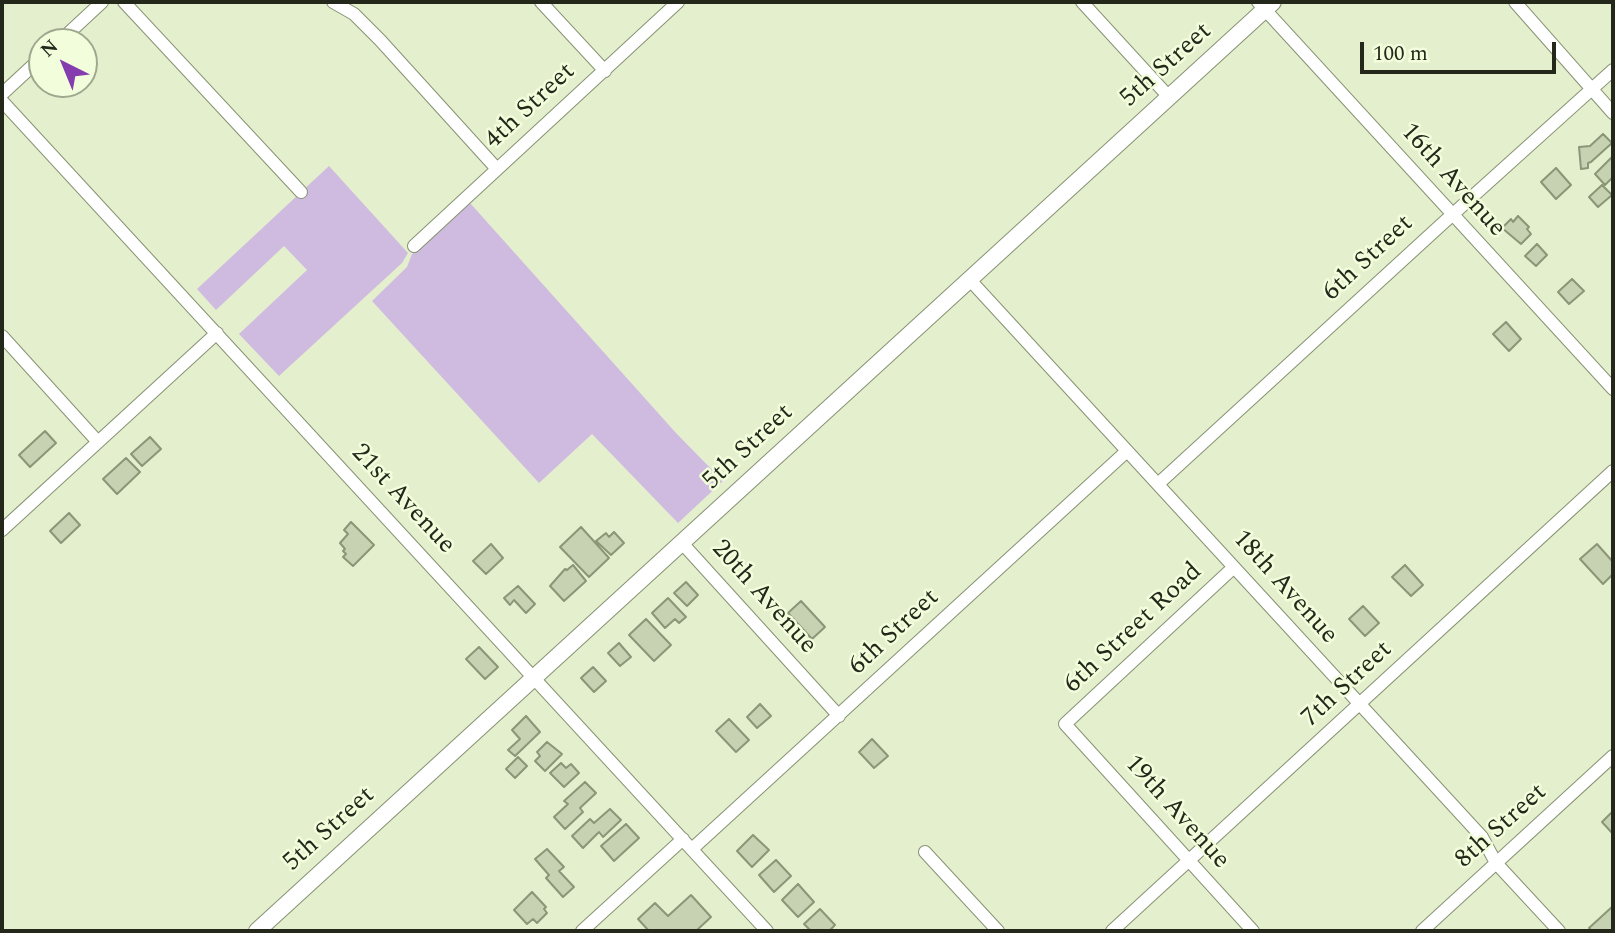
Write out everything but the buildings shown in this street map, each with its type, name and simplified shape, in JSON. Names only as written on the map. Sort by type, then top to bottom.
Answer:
[{"type":"main road","name":"5th Street","points":[[257,931],[1169,97],[1265,4]]},
{"type":"street","points":[[74,28],[102,2]]},
{"type":"street","points":[[124,2],[301,192]]},
{"type":"street","points":[[333,2],[354,14],[380,40],[498,169]]},
{"type":"street","points":[[541,2],[605,71]]},
{"type":"street","name":"4th Street","points":[[414,246],[678,2]]},
{"type":"street","points":[[1082,2],[1169,97]]},
{"type":"street","points":[[1515,2],[1613,113]]},
{"type":"street","name":"16th Avenue","points":[[1265,4],[1451,215],[1613,389]]},
{"type":"street","points":[[2,94],[28,70]]},
{"type":"street","name":"6th Street","points":[[1158,484],[1613,70]]},
{"type":"street","name":"21st Avenue","points":[[2,101],[767,931]]},
{"type":"street","name":"18th Avenue","points":[[970,280],[1482,837],[1496,863],[1559,931]]},
{"type":"street","points":[[2,530],[217,332]]},
{"type":"street","points":[[2,335],[99,442]]},
{"type":"street","name":"6th Street","points":[[692,849],[1127,451]]},
{"type":"street","name":"7th Street","points":[[1112,931],[1613,471]]},
{"type":"street","name":"20th Avenue","points":[[682,543],[839,716]]},
{"type":"street","name":"6th Street Road","points":[[1065,724],[1234,568]]},
{"type":"street","name":"19th Avenue","points":[[1065,724],[1253,931]]},
{"type":"street","name":"8th Street","points":[[1422,931],[1613,756]]},
{"type":"street","points":[[582,931],[683,839]]},
{"type":"street","points":[[925,852],[998,931]]},
{"type":"shaded area","points":[[329,166],[408,253],[402,263],[279,376],[239,334],[307,270],[284,246],[216,310],[197,289]]},
{"type":"shaded area","points":[[470,203],[676,433],[723,481],[678,523],[592,434],[539,483],[372,301],[407,267],[412,254]]}]
